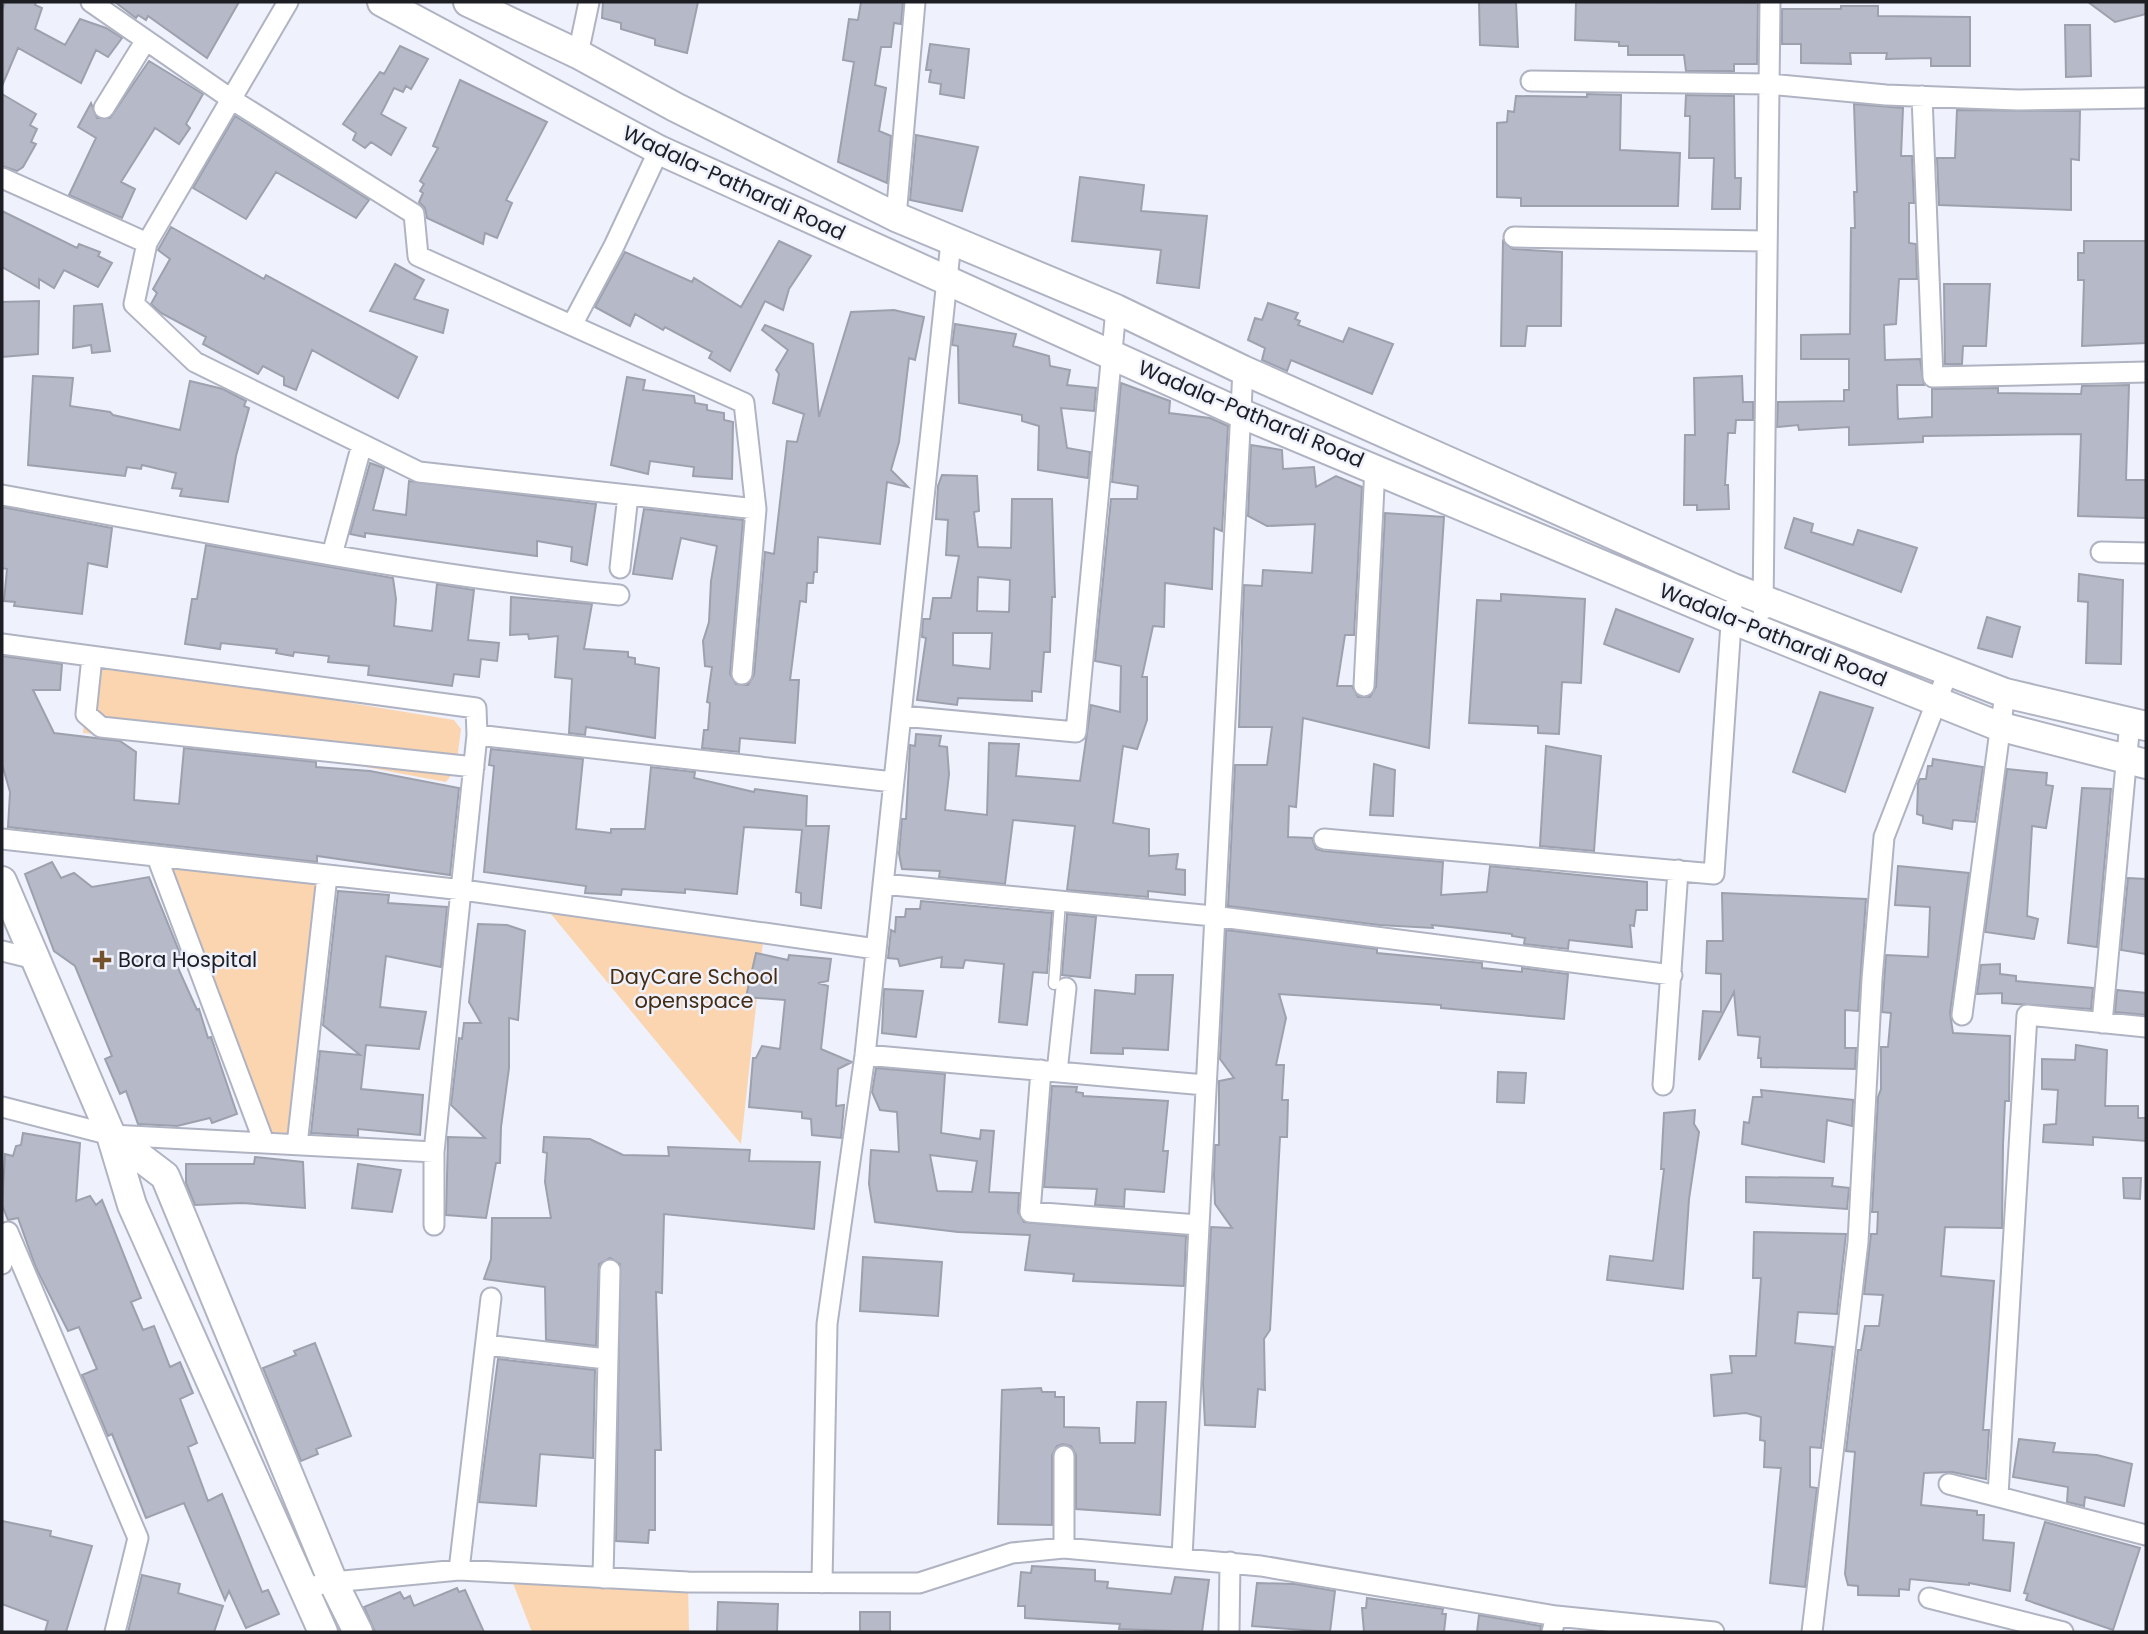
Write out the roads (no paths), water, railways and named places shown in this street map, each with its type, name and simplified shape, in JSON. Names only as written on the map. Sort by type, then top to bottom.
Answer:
[{"type":"main road","name":"Wadala-Pathardi Road","points":[[382,2],[659,150],[1240,413],[1375,467],[1731,619],[1998,726],[2136,762]]},
{"type":"main road","name":"Wadala-Pathardi Road","points":[[468,2],[578,54],[675,107],[896,217],[1116,309],[1242,370],[1763,601],[2005,693],[2138,724]]},
{"type":"main road","points":[[2,881],[111,1135],[132,1205],[323,1632]]},
{"type":"main road","points":[[111,1135],[165,1176],[333,1582],[358,1632]]},
{"type":"street","points":[[91,2],[231,99],[414,214],[418,256],[744,403],[756,509],[741,674]]},
{"type":"street","points":[[288,2],[147,243],[134,304],[195,362],[419,472],[756,509]]},
{"type":"street","points":[[578,54],[589,2]]},
{"type":"street","points":[[896,217],[915,2]]},
{"type":"street","points":[[1764,632],[1770,2]]},
{"type":"street","points":[[104,108],[146,40]]},
{"type":"street","points":[[1531,81],[1769,84],[1922,96],[2018,100],[2146,97]]},
{"type":"street","points":[[1922,96],[1933,377],[2146,372]]},
{"type":"street","points":[[572,325],[614,246],[659,150]]},
{"type":"street","points":[[2,178],[147,243]]},
{"type":"street","points":[[1514,237],[1766,241]]},
{"type":"street","points":[[822,1583],[827,1324],[865,1055],[951,242]]},
{"type":"street","points":[[902,716],[1076,732],[1116,309]]},
{"type":"street","points":[[1182,1557],[1242,370]]},
{"type":"street","points":[[332,555],[362,444]]},
{"type":"street","points":[[1364,686],[1375,467]]},
{"type":"street","points":[[2,495],[501,583],[619,594]]},
{"type":"street","points":[[620,568],[628,495]]},
{"type":"street","points":[[2101,552],[2146,553]]},
{"type":"street","points":[[1324,839],[1714,874],[1733,588]]},
{"type":"street","points":[[2,645],[476,708],[477,735],[463,890],[434,1152],[434,1225]]},
{"type":"street","points":[[92,657],[86,713],[101,727],[474,767]]},
{"type":"street","points":[[1812,1632],[1858,1242],[1872,979],[1884,837],[1948,672]]},
{"type":"street","points":[[1962,1015],[1998,726],[2005,693]]},
{"type":"street","points":[[2102,1023],[2136,762],[2138,724]]},
{"type":"street","points":[[477,735],[893,782]]},
{"type":"street","points":[[2,839],[463,890],[876,949]]},
{"type":"street","points":[[157,857],[264,1142]]},
{"type":"street","points":[[1663,1085],[1678,870]]},
{"type":"street","points":[[297,1145],[327,876]]},
{"type":"street","points":[[883,884],[1213,916],[1672,975]]},
{"type":"street","points":[[2,951],[36,959]]},
{"type":"street","points":[[1060,986],[1030,1212],[1198,1225]]},
{"type":"street","points":[[1998,1495],[2027,1015],[2146,1027]]},
{"type":"street","points":[[865,1055],[1205,1085]]},
{"type":"street","points":[[2,1107],[111,1135],[434,1152]]},
{"type":"street","points":[[2,1264],[8,1232],[138,1538],[115,1632]]},
{"type":"street","points":[[603,1578],[610,1270]]},
{"type":"street","points":[[458,1570],[491,1298]]},
{"type":"street","points":[[486,1345],[606,1359]]},
{"type":"street","points":[[1064,1455],[1064,1548]]},
{"type":"street","points":[[1949,1484],[2146,1535]]},
{"type":"street","points":[[304,1588],[333,1582],[458,1570],[688,1582],[919,1583],[1012,1553],[1064,1548],[1230,1562],[1554,1624],[1714,1632]]},
{"type":"street","points":[[1229,1632],[1230,1562]]},
{"type":"street","points":[[1929,1598],[2063,1632]]},
{"type":"lane","points":[[1060,902],[1060,986]]},
{"type":"place","name":"Bora Hospital","points":[[102,960]]},
{"type":"park label","name":"DayCare School openspace","points":[[694,989]]}]
